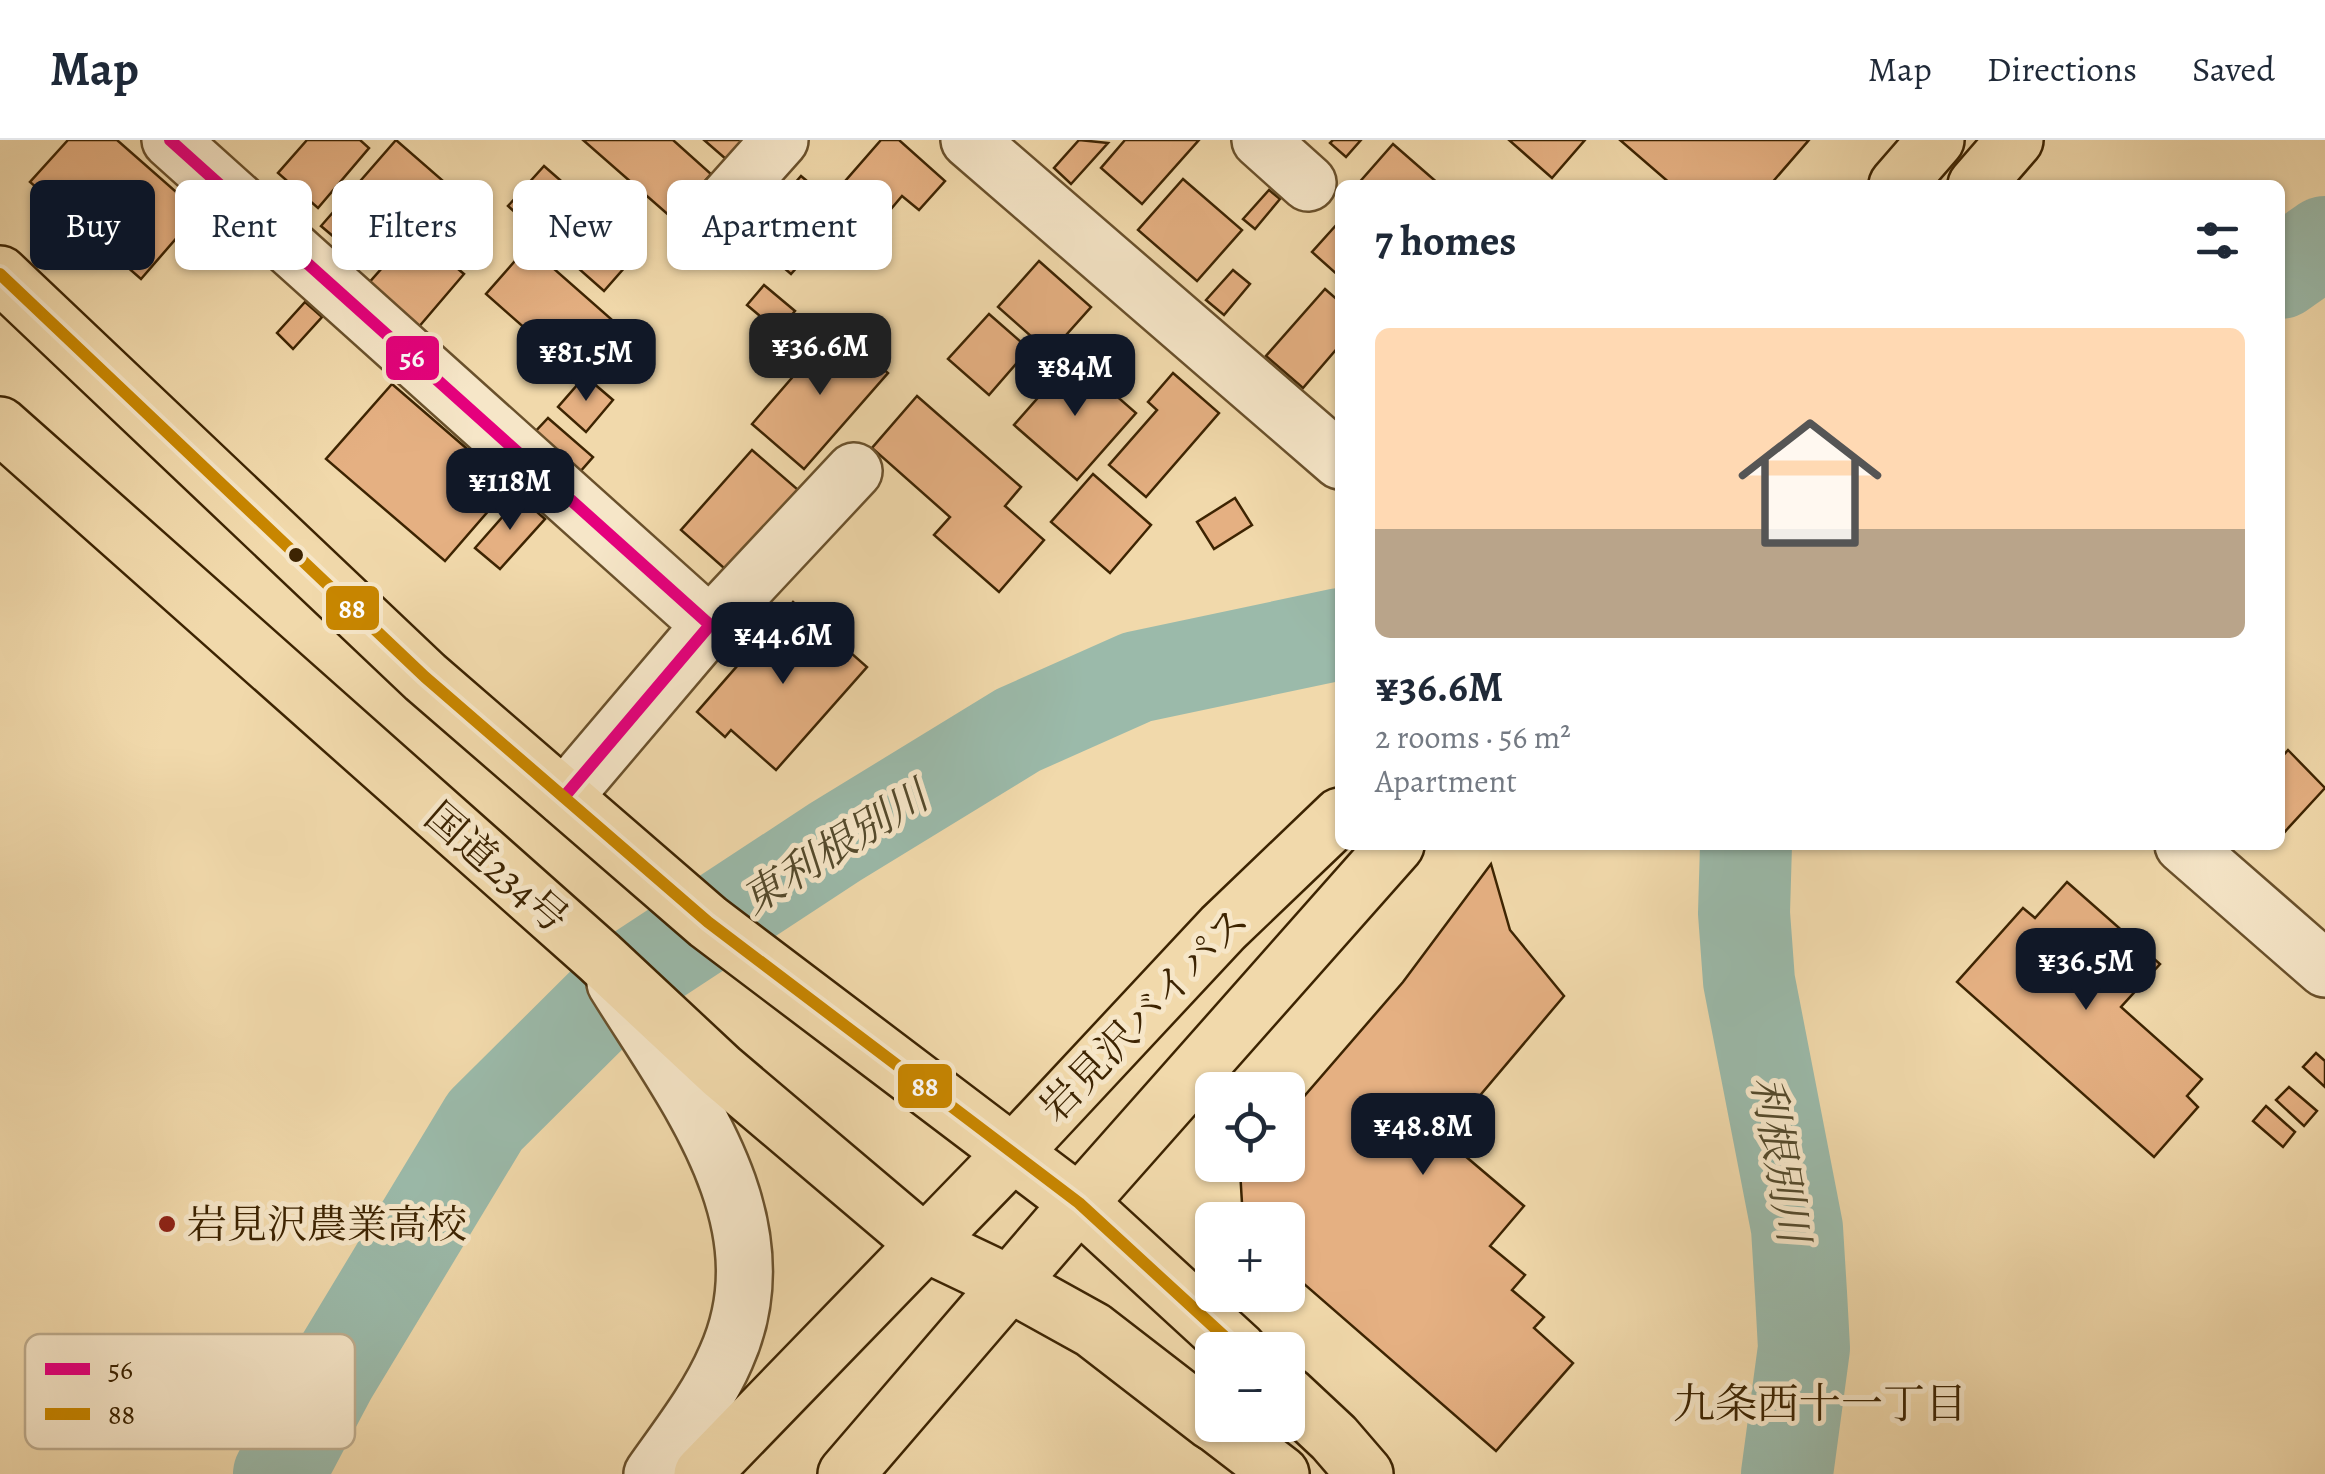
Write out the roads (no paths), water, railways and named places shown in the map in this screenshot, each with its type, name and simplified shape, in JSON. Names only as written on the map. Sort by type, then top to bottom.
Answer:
[{"type":"main road","points":[[1901,180],[1936,140]]},
{"type":"main road","points":[[1980,180],[2013,141]]},
{"type":"main road","points":[[0,274],[425,677],[708,922],[1079,1203],[1219,1332]]},
{"type":"main road","name":"国道234号","points":[[0,425],[722,1071],[924,1243],[1093,1330],[1195,1408]]},
{"type":"main road","name":"岩見沢バイパス","points":[[702,1474],[1012,1154],[1223,928],[1335,821]]},
{"type":"main road","name":"岩見沢バイパス","points":[[846,1474],[1392,850]]},
{"type":"main road","points":[[1305,1411],[1365,1474]]},
{"type":"main road","name":"国道234号","points":[[1239,1442],[1280,1474]]},
{"type":"street","points":[[170,140],[710,624]]},
{"type":"street","points":[[744,180],[780,140]]},
{"type":"street","points":[[969,140],[1335,457]]},
{"type":"street","points":[[1260,140],[1308,182]]},
{"type":"street","points":[[564,797],[710,624],[854,472]]},
{"type":"street","points":[[2189,850],[2325,969]]},
{"type":"street","points":[[599,957],[702,1124],[734,1197],[742,1237],[744,1280],[727,1356],[695,1412],[652,1474]]},
{"type":"waterway","name":"利根別川","points":[[2285,270],[2325,242]]},
{"type":"waterway","name":"東利根別川","points":[[355,1336],[485,1121],[631,976],[835,842],[1018,730],[1137,677],[1335,635]]},
{"type":"waterway","name":"利根別川","points":[[1746,850],[1744,913],[1749,981],[1797,1228],[1804,1348],[1787,1474]]},
{"type":"waterway","name":"東利根別川","points":[[279,1474],[292,1449]]},
{"type":"place","name":"岩見沢農業高校","points":[[167,1224]]},
{"type":"district","name":"九条西十一丁目","points":[[1820,1403]]}]
